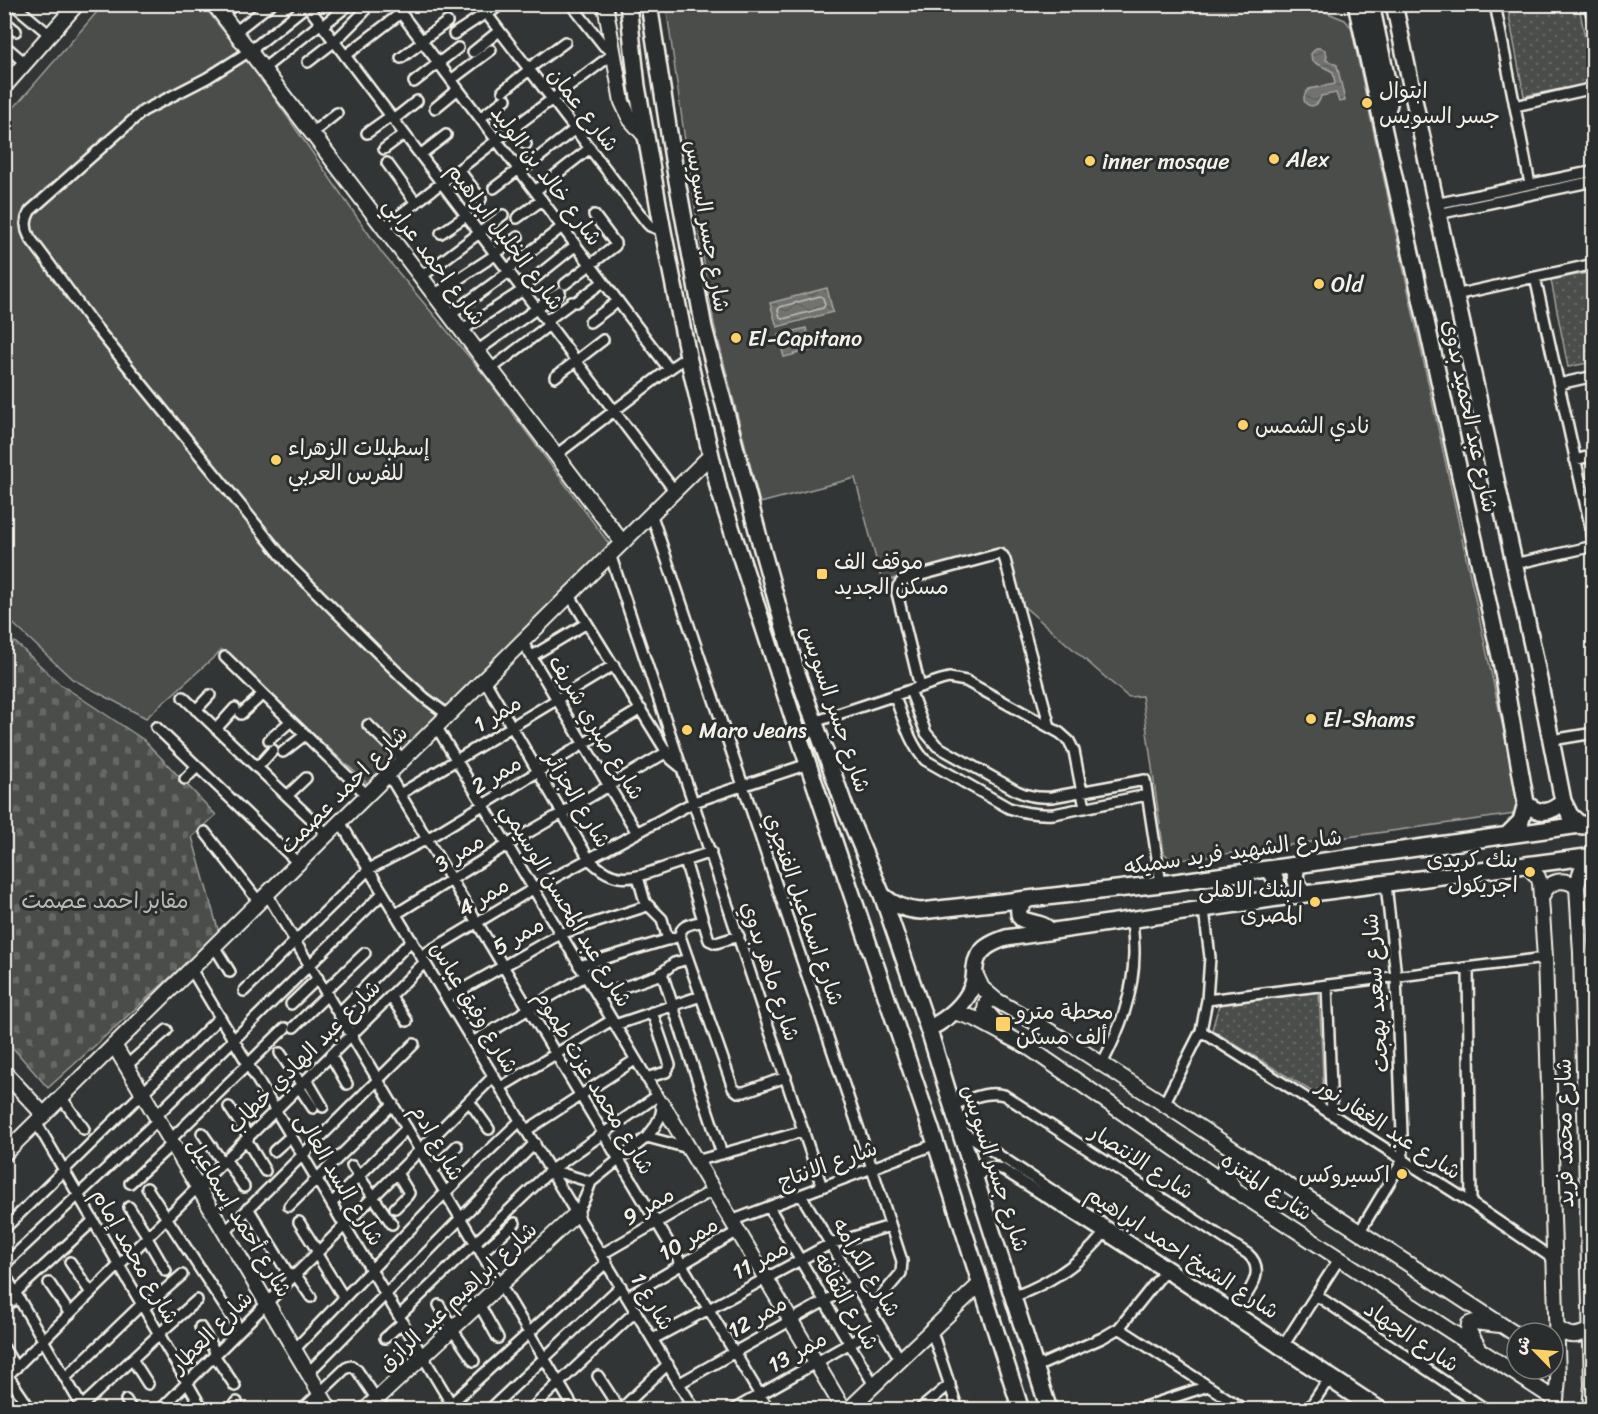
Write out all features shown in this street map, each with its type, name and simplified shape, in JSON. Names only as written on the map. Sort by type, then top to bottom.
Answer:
[{"type":"main road","name":"شارع جسر السويس","points":[[628,4],[637,86],[663,231],[688,356],[726,515],[936,1144],[1021,1410]]},
{"type":"main road","name":"شارع جسر السويس","points":[[649,4],[660,81],[704,328],[796,670],[846,810],[882,894],[928,1029],[1049,1410]]},
{"type":"main road","name":"شارع عبد الحميد بدوى","points":[[1356,4],[1501,661],[1526,803]]},
{"type":"main road","points":[[1371,4],[1389,90],[1389,104],[1383,123]]},
{"type":"main road","points":[[1381,4],[1396,77],[1405,96],[1415,108]]},
{"type":"main road","name":"شارع عبد الحميد بدوى","points":[[1394,4],[1436,209],[1552,740],[1563,801],[1570,815],[1588,824]]},
{"type":"main road","points":[[632,45],[643,57],[648,58],[652,53],[654,42]]},
{"type":"main road","points":[[637,86],[648,79],[660,81]]},
{"type":"main road","points":[[1508,834],[1521,821],[1526,803],[1536,811],[1545,812],[1554,810],[1563,801]]},
{"type":"main road","name":"شارع الشهيد فريد سميكه","points":[[882,894],[897,906],[921,911],[1161,885],[1588,824]]},
{"type":"main road","points":[[928,1029],[954,1011],[972,987],[978,957],[988,945],[1014,936],[1590,856]]},
{"type":"main road","points":[[1298,865],[1295,881],[1305,894]]},
{"type":"main road","points":[[1269,870],[1277,882],[1276,898]]},
{"type":"main road","points":[[1027,900],[1020,907],[1019,914],[1022,919],[1052,931]]},
{"type":"street","points":[[14,4],[50,35]]},
{"type":"street","points":[[4,87],[77,4]]},
{"type":"street","points":[[218,10],[235,4]]},
{"type":"street","points":[[236,32],[271,4]]},
{"type":"street","name":"شارع عمان","points":[[479,4],[647,223],[663,231]]},
{"type":"street","points":[[454,34],[501,4]]},
{"type":"street","points":[[571,4],[604,46],[613,52]]},
{"type":"street","points":[[605,4],[624,107],[635,126],[646,137]]},
{"type":"street","points":[[1495,4],[1530,184]]},
{"type":"street","points":[[1589,4],[1593,24]]},
{"type":"street","points":[[307,5],[250,51],[207,78],[143,111],[30,211],[27,218],[27,231],[90,320],[289,565],[396,672],[448,715]]},
{"type":"street","name":"شارع الخليل ابراهيم","points":[[307,5],[674,490]]},
{"type":"street","points":[[263,69],[349,5]]},
{"type":"street","points":[[345,56],[399,8]]},
{"type":"street","name":"شارع خالد بن الوليد","points":[[399,8],[669,369]]},
{"type":"street","name":"شارع احمد عرابي","points":[[218,10],[622,542]]},
{"type":"street","points":[[308,63],[334,42],[364,12]]},
{"type":"street","points":[[4,21],[16,31]]},
{"type":"street","points":[[401,58],[447,22]]},
{"type":"street","points":[[473,52],[499,31]]},
{"type":"street","points":[[480,118],[529,70],[565,42]]},
{"type":"street","points":[[4,45],[25,63]]},
{"type":"street","points":[[414,82],[458,48]]},
{"type":"street","points":[[451,80],[491,50]]},
{"type":"street","points":[[383,228],[613,52]]},
{"type":"street","points":[[1515,106],[1593,88]]},
{"type":"street","points":[[435,108],[458,89]]},
{"type":"street","points":[[367,133],[417,101]]},
{"type":"street","points":[[312,133],[337,113]]},
{"type":"street","points":[[514,127],[526,144]]},
{"type":"street","points":[[495,188],[575,129]]},
{"type":"street","points":[[384,149],[404,134]]},
{"type":"street","points":[[420,155],[446,135]]},
{"type":"street","points":[[535,191],[590,148]]},
{"type":"street","points":[[387,163],[416,203]]},
{"type":"street","points":[[459,170],[481,199]]},
{"type":"street","points":[[1436,209],[1530,184],[1593,171]]},
{"type":"street","points":[[1436,209],[1593,181]]},
{"type":"street","points":[[517,218],[542,200]]},
{"type":"street","points":[[421,277],[503,215]]},
{"type":"street","points":[[477,351],[616,245],[594,215]]},
{"type":"street","points":[[441,234],[466,216]]},
{"type":"street","points":[[450,315],[562,227]]},
{"type":"street","points":[[434,295],[518,237]]},
{"type":"street","points":[[462,331],[522,289],[576,245]]},
{"type":"street","points":[[1455,295],[1593,264]]},
{"type":"street","points":[[1514,564],[1593,545],[1535,277]]},
{"type":"street","points":[[491,369],[572,302],[576,302],[603,282]]},
{"type":"street","points":[[590,322],[618,301]]},
{"type":"street","points":[[555,377],[603,340]]},
{"type":"street","points":[[556,456],[688,356]]},
{"type":"street","points":[[1559,384],[1593,376]]},
{"type":"street","name":"شارع احمد عصمت","points":[[4,1154],[711,455]]},
{"type":"street","points":[[1575,460],[1593,455]]},
{"type":"street","name":"شارع اسماعيل الفنجري","points":[[651,513],[902,1262],[901,1273],[870,1310]]},
{"type":"street","name":"شارع ماهر بدوي","points":[[610,554],[822,1187]]},
{"type":"street","points":[[1050,727],[1003,556],[999,554],[903,580],[898,586],[897,593],[915,688],[926,733],[931,740],[944,750],[1028,796],[1040,798],[1145,780],[1161,885]]},
{"type":"street","name":"شارع ماهر بدوي","points":[[569,594],[671,759],[682,768]]},
{"type":"street","points":[[532,656],[587,623]]},
{"type":"street","name":"شارع صبري شريف","points":[[522,641],[637,833]]},
{"type":"street","points":[[225,657],[367,795]]},
{"type":"street","name":"ممر 1","points":[[400,794],[614,666]]},
{"type":"street","points":[[814,722],[949,678],[966,681],[1050,727],[1069,741],[1074,751],[1085,808]]},
{"type":"street","name":"شارع الجزائر","points":[[484,679],[562,813],[598,868],[619,877],[638,877],[711,852]]},
{"type":"street","points":[[216,729],[263,694]]},
{"type":"street","points":[[894,695],[913,744],[925,760],[1009,808],[1023,813],[1054,814],[1147,795]]},
{"type":"street","points":[[196,710],[210,696]]},
{"type":"street","points":[[183,697],[327,834]]},
{"type":"street","name":"ممر 2","points":[[244,991],[369,869],[427,839],[641,709]]},
{"type":"street","points":[[257,768],[271,745],[291,721]]},
{"type":"street","points":[[368,725],[403,759]]},
{"type":"street","name":"شارع عبد المحسن الوسيمي","points":[[436,726],[844,1410]]},
{"type":"street","points":[[156,727],[298,863]]},
{"type":"street","points":[[1552,740],[1593,733]]},
{"type":"street","points":[[283,752],[305,735]]},
{"type":"street","name":"ممر 3","points":[[396,914],[507,845],[667,752]]},
{"type":"street","name":"ممر 4","points":[[423,959],[477,922],[694,802],[808,764]]},
{"type":"street","points":[[185,779],[197,767]]},
{"type":"street","name":"شارع محمد عزت طموم","points":[[388,774],[769,1410]]},
{"type":"street","points":[[287,796],[306,778]]},
{"type":"street","name":"شارع وفيق عباس","points":[[340,822],[577,1213]]},
{"type":"street","name":"شارع ادم","points":[[205,832],[263,898],[295,940],[559,1382],[571,1408]]},
{"type":"street","name":"شارع محمد فريد","points":[[1590,856],[1580,874],[1577,887],[1587,952],[1590,1329],[1593,1385],[1590,1410]]},
{"type":"street","points":[[685,861],[709,940],[716,943],[739,936]]},
{"type":"street","name":"شارع محمد فريد","points":[[1526,865],[1538,877],[1542,896],[1556,1321]]},
{"type":"street","points":[[638,877],[645,902],[662,919],[668,940]]},
{"type":"street","points":[[1542,896],[1548,886],[1559,881],[1567,881],[1577,887]]},
{"type":"street","name":"شارع سعيد بهجت","points":[[1386,884],[1396,977],[1403,1160]]},
{"type":"street","points":[[4,1265],[157,1118],[383,893]]},
{"type":"street","name":"ممر 5","points":[[447,998],[560,933],[647,906]]},
{"type":"street","points":[[1164,1104],[1201,1031],[1207,1000],[1210,957],[1204,910]]},
{"type":"street","points":[[1102,1064],[1126,1010],[1132,981],[1134,952],[1132,920]]},
{"type":"street","points":[[704,921],[683,927],[680,936],[733,1088],[744,1092],[786,1077]]},
{"type":"street","points":[[579,966],[680,936]]},
{"type":"street","points":[[339,1013],[412,940]]},
{"type":"street","points":[[214,946],[230,972]]},
{"type":"street","points":[[130,1183],[248,1064],[290,1028],[365,953]]},
{"type":"street","points":[[1207,1000],[1545,958]]},
{"type":"street","name":"شارع عبد الهادي خطاب","points":[[6,1378],[391,997],[423,959]]},
{"type":"street","points":[[597,996],[662,974],[674,963],[688,959]]},
{"type":"street","points":[[1468,968],[1471,1203]]},
{"type":"street","name":"شارع السد العالى","points":[[191,969],[423,1356],[450,1408]]},
{"type":"street","name":"شارع المنتزه","points":[[975,973],[982,988],[993,999],[1060,1037],[1505,1327]]},
{"type":"street","points":[[662,974],[722,1154]]},
{"type":"street","points":[[474,1042],[585,976]]},
{"type":"street","points":[[291,1004],[318,978]]},
{"type":"street","points":[[1327,985],[1332,1114]]},
{"type":"street","points":[[501,1087],[613,1023],[701,996]]},
{"type":"street","points":[[391,997],[407,1021]]},
{"type":"street","points":[[993,999],[986,1003],[985,1010],[1009,1036]]},
{"type":"street","name":"شارع المنتزه","points":[[954,1011],[976,1019],[1028,1047],[1240,1194],[1480,1350],[1505,1364]]},
{"type":"street","points":[[646,1078],[666,1072],[670,1065],[652,1012]]},
{"type":"street","points":[[4,1229],[220,1017]]},
{"type":"street","points":[[126,1066],[167,1030]]},
{"type":"street","name":"شارع عبد الغفار نور","points":[[1201,1031],[1471,1203],[1555,1260]]},
{"type":"street","points":[[225,1232],[414,1044]]},
{"type":"street","name":"شارع أحمد إسماعيل","points":[[114,1046],[330,1410]]},
{"type":"street","points":[[280,1053],[323,1107]]},
{"type":"street","points":[[331,1056],[348,1084]]},
{"type":"street","points":[[527,1130],[635,1060]]},
{"type":"street","points":[[6,1075],[40,1118]]},
{"type":"street","name":"شارع العطار","points":[[160,1410],[494,1076]]},
{"type":"street","points":[[303,1084],[313,1108]]},
{"type":"street","name":"شارع الانتصار","points":[[952,1105],[987,1094],[1004,1095],[1248,1254],[1257,1265],[1257,1272],[1236,1311]]},
{"type":"street","points":[[61,1097],[84,1129]]},
{"type":"street","points":[[469,1101],[489,1129]]},
{"type":"street","points":[[385,1338],[476,1243],[551,1170],[604,1134],[660,1101]]},
{"type":"street","points":[[577,1213],[591,1182],[647,1137],[657,1123],[660,1101]]},
{"type":"street","points":[[289,1206],[393,1104]]},
{"type":"street","points":[[229,1107],[266,1171]]},
{"type":"street","name":"شارع محمد إمام","points":[[40,1118],[64,1170],[187,1382],[199,1408]]},
{"type":"street","points":[[294,1350],[445,1193],[520,1119]]},
{"type":"street","points":[[332,1203],[407,1128]]},
{"type":"street","name":"شارع الشيخ احمد ابراهيم","points":[[959,1128],[1164,1272],[1386,1410]]},
{"type":"street","points":[[696,1161],[804,1131]]},
{"type":"street","points":[[202,1133],[244,1187]]},
{"type":"street","points":[[274,1151],[291,1136]]},
{"type":"street","points":[[647,1137],[688,1148]]},
{"type":"street","points":[[308,1373],[535,1143]]},
{"type":"street","name":"شارع الانتاج","points":[[734,1226],[769,1207],[936,1144]]},
{"type":"street","points":[[432,1171],[457,1146]]},
{"type":"street","points":[[976,1180],[983,1170],[999,1167],[996,1160],[1000,1155]]},
{"type":"street","points":[[1360,1231],[1403,1160]]},
{"type":"street","points":[[1229,1163],[1259,1165],[1270,1188],[1270,1195],[1265,1197],[1240,1194],[1224,1171],[1225,1166],[1229,1163]]},
{"type":"street","points":[[352,1166],[392,1224]]},
{"type":"street","name":"شارع الشيخ احمد ابراهيم","points":[[999,1167],[1106,1230],[1285,1343],[1371,1410]]},
{"type":"street","points":[[551,1170],[591,1182]]},
{"type":"street","points":[[394,1208],[409,1194],[397,1173]]},
{"type":"street","points":[[147,1188],[240,1330]]},
{"type":"street","name":"ممر 9","points":[[450,1408],[604,1258],[657,1222],[713,1190]]},
{"type":"street","name":"شارع الكرامه","points":[[801,1195],[900,1359]]},
{"type":"street","points":[[129,1207],[166,1271]]},
{"type":"street","name":"شارع الثقافه","points":[[769,1207],[874,1385]]},
{"type":"street","points":[[248,1208],[293,1276],[311,1297]]},
{"type":"street","name":"شارع 1","points":[[577,1213],[695,1410]]},
{"type":"street","name":"شارع ابراهيم عبد الرازق","points":[[365,1410],[380,1404],[423,1356],[577,1213]]},
{"type":"street","points":[[4,1308],[93,1221]]},
{"type":"street","points":[[299,1222],[344,1298]]},
{"type":"street","points":[[481,1253],[515,1223]]},
{"type":"street","name":"ممر 10","points":[[627,1297],[682,1264],[734,1226]]},
{"type":"street","name":"ممر 11","points":[[653,1339],[830,1244],[890,1226]]},
{"type":"street","points":[[1013,1297],[1038,1287],[1063,1273],[1085,1255],[1106,1230]]},
{"type":"street","points":[[1285,1343],[1339,1259]]},
{"type":"street","points":[[70,1263],[91,1293]]},
{"type":"street","points":[[1036,1367],[1119,1328],[1164,1272]]},
{"type":"street","points":[[4,1273],[83,1408],[132,1359],[197,1300]]},
{"type":"street","points":[[65,1378],[143,1306],[182,1275]]},
{"type":"street","points":[[49,1283],[70,1314]]},
{"type":"street","points":[[848,1410],[981,1283]]},
{"type":"street","name":"ممر 12","points":[[680,1383],[855,1284]]},
{"type":"street","points":[[489,1410],[621,1286]]},
{"type":"street","name":"شارع الجهاد","points":[[1316,1295],[1487,1410]]},
{"type":"street","points":[[439,1305],[474,1361]]},
{"type":"street","points":[[479,1305],[498,1338]]},
{"type":"street","points":[[530,1410],[636,1311]]},
{"type":"street","points":[[1480,1350],[1468,1330],[1469,1324],[1473,1322],[1505,1329]]},
{"type":"street","name":"ممر 13","points":[[733,1410],[880,1326]]},
{"type":"street","points":[[200,1327],[235,1386]]},
{"type":"street","points":[[1119,1328],[1245,1410]]},
{"type":"street","points":[[931,1329],[958,1410]]},
{"type":"street","points":[[1565,1334],[1580,1335],[1590,1329]]},
{"type":"street","points":[[4,1348],[16,1368]]},
{"type":"street","points":[[132,1359],[148,1384]]},
{"type":"street","points":[[598,1376],[620,1410],[668,1364]]},
{"type":"street","points":[[302,1410],[346,1368],[351,1366],[357,1370],[380,1404]]},
{"type":"street","points":[[1308,1410],[1330,1377]]},
{"type":"street","points":[[6,1378],[31,1410]]},
{"type":"street","name":"شارع المنتزه","points":[[1528,1381],[1555,1405]]},
{"type":"street","name":"شارع محمد فريد","points":[[1555,1405],[1558,1381]]},
{"type":"street","points":[[919,1410],[950,1384]]},
{"type":"street","points":[[1135,1410],[1208,1386]]},
{"type":"street","points":[[126,1401],[132,1410]]},
{"type":"street","points":[[228,1410],[237,1402]]},
{"type":"green space","points":[[1306,4],[1345,20],[1351,27],[1520,806],[1515,814],[1173,861],[1164,853],[1142,696],[1128,697],[1020,603],[1004,547],[882,582],[855,478],[760,503],[714,324],[666,5]]},
{"type":"green space","name":"إسطبلات الزهراء للفرس العربي","points":[[103,5],[203,5],[266,86],[382,253],[485,376],[610,545],[369,785],[222,650],[146,718],[72,679],[5,616],[5,118]]},
{"type":"green space","points":[[1507,5],[1579,5],[1593,83],[1524,96]]},
{"type":"green space","points":[[1593,272],[1593,362],[1568,367],[1551,280]]},
{"type":"green space","name":"مقابر احمد عصمت","points":[[15,642],[60,684],[144,740],[216,815],[192,837],[219,933],[48,1088],[5,1039],[4,649]]},
{"type":"green space","points":[[1319,992],[1324,1099],[1212,1030],[1219,1005]]},
{"type":"water","points":[[1316,48],[1325,50],[1326,60],[1337,65],[1345,101],[1339,102],[1336,93],[1321,96],[1315,105],[1311,106],[1305,102],[1305,94],[1309,89],[1335,84],[1333,72],[1312,61],[1311,54]]},
{"type":"water","points":[[827,288],[833,312],[777,327],[770,303]]},
{"type":"water","points":[[806,328],[811,350],[784,357],[778,335]]},
{"type":"place","name":"ابتوال جسر السويس","points":[[1367,103]]},
{"type":"place","name":"Alex","points":[[1274,159]]},
{"type":"place","name":"inner mosque","points":[[1090,161]]},
{"type":"place","name":"Old","points":[[1319,284]]},
{"type":"place","name":"El-Capitano","points":[[736,338]]},
{"type":"place","name":"نادي الشمس","points":[[1243,425]]},
{"type":"place","name":"إسطبلات الزهراء للفرس العربي","points":[[276,460]]},
{"type":"place","name":"موقف الف مسكن الجديد","points":[[822,574]]},
{"type":"place","name":"El-Shams","points":[[1311,719]]},
{"type":"place","name":"Maro Jeans","points":[[687,730]]},
{"type":"place","name":"بنك كريدى اجريكول","points":[[1530,872]]},
{"type":"place","name":"البنك الاهلى المصرى","points":[[1315,902]]},
{"type":"place","name":"محطة مترو ألف مسكن","points":[[1003,1024]]},
{"type":"place","name":"اكسيروكس","points":[[1402,1174]]}]
